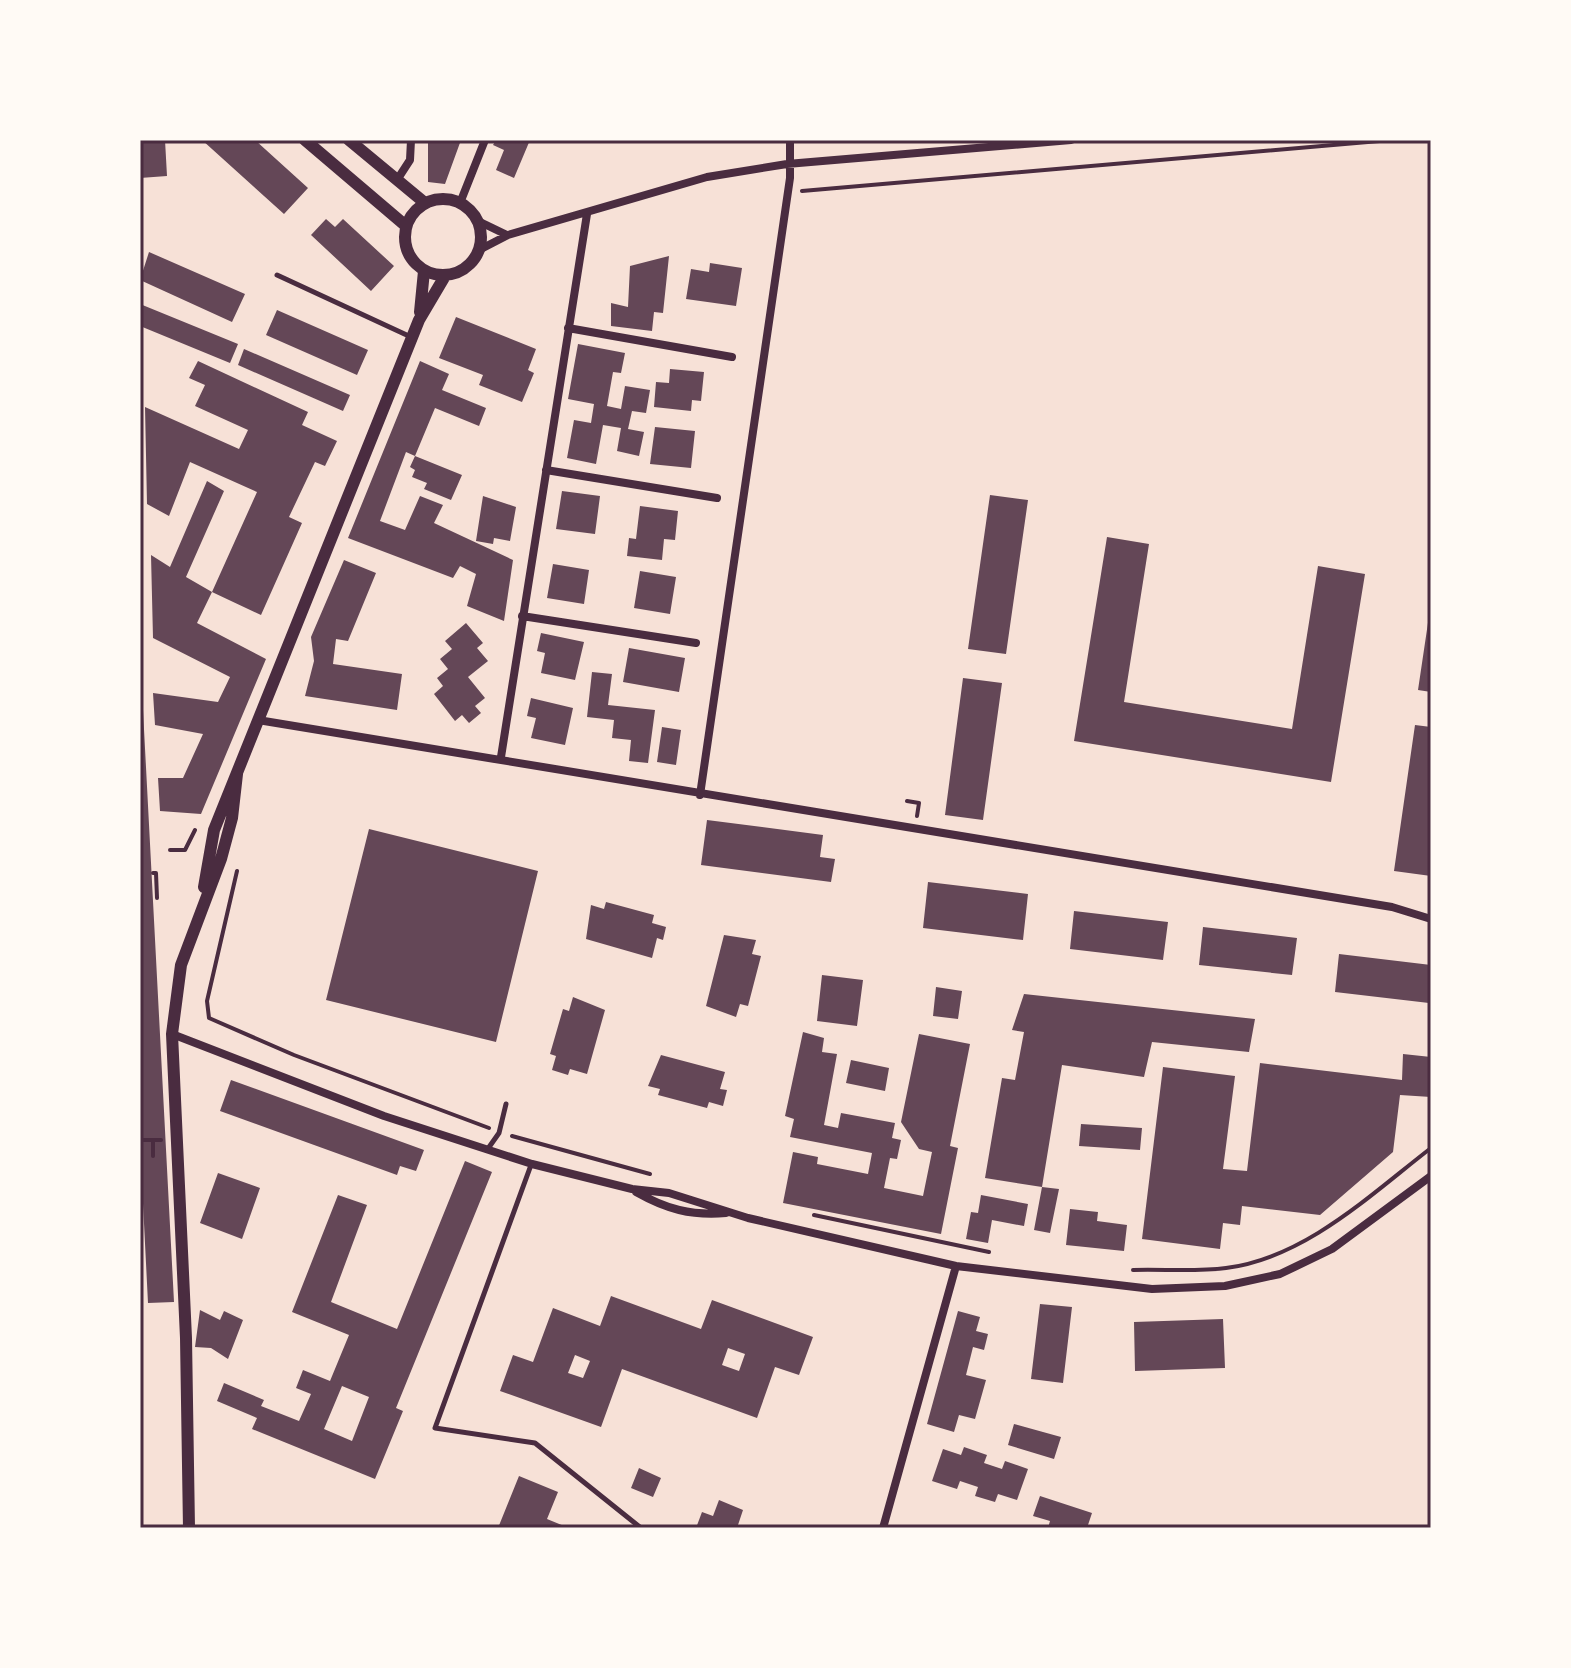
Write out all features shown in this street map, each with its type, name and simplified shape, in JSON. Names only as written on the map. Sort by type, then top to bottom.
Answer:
[{"type":"street","points":[[305,140],[406,226]]},
{"type":"street","points":[[349,140],[425,203]]},
{"type":"street","points":[[397,180],[410,160],[411,140]]},
{"type":"street","points":[[460,203],[485,140]]},
{"type":"street","points":[[700,795],[788,192],[790,140]]},
{"type":"street","points":[[508,235],[478,221],[460,203],[448,199],[425,203],[406,226],[405,243],[410,257],[424,271],[445,276],[466,268],[479,250],[508,235],[707,177],[787,164],[1071,140]]},
{"type":"street","points":[[501,757],[587,214]]},
{"type":"street","points":[[478,221],[479,250]]},
{"type":"street","points":[[419,320],[424,271]]},
{"type":"street","points":[[189,1528],[186,1338],[172,1034],[181,965],[203,898],[221,859],[237,774],[419,320],[445,276]]},
{"type":"street","points":[[568,328],[732,357]]},
{"type":"street","points":[[546,470],[717,498]]},
{"type":"street","points":[[522,616],[696,643]]},
{"type":"street","points":[[258,720],[501,757],[700,795],[1392,907],[1431,919]]},
{"type":"street","points":[[172,1034],[298,1084],[532,1164],[632,1189],[669,1193],[731,1212],[956,1266],[1152,1289],[1225,1286],[1280,1274],[1332,1249],[1431,1176]]},
{"type":"street","points":[[632,1189],[665,1207],[688,1214],[731,1212]]},
{"type":"street","points":[[883,1528],[956,1266]]},
{"type":"lane","points":[[277,275],[413,338]]},
{"type":"lane","points":[[487,1151],[499,1133],[506,1104]]},
{"type":"lane","points":[[532,1164],[435,1428],[535,1443],[641,1528]]},
{"type":"path","points":[[788,192],[1391,140]]},
{"type":"path","points":[[907,801],[919,803]]},
{"type":"path","points":[[170,850],[185,850],[198,824]]},
{"type":"path","points":[[240,856],[207,1001],[209,1018],[294,1055],[499,1133],[653,1175]]},
{"type":"path","points":[[153,873],[156,873],[157,898]]},
{"type":"path","points":[[140,1140],[153,1140],[153,1156]]},
{"type":"path","points":[[1132,1270],[1227,1268],[1276,1253],[1330,1226],[1431,1148]]},
{"type":"path","points":[[810,1214],[993,1253]]},
{"type":"building","points":[[140,140],[165,140],[167,176],[140,178]]},
{"type":"building","points":[[202,140],[255,140],[308,188],[284,214]]},
{"type":"building","points":[[428,140],[461,140],[445,184],[428,182]]},
{"type":"building","points":[[496,140],[530,140],[514,178],[496,170],[504,150],[493,145]]},
{"type":"building","points":[[326,219],[335,227],[343,219],[394,266],[371,291],[311,235]]},
{"type":"building","points":[[149,252],[245,294],[232,322],[140,280]]},
{"type":"building","points":[[669,256],[663,313],[654,312],[652,331],[611,326],[611,303],[628,307],[630,266]]},
{"type":"building","points":[[710,263],[742,268],[736,306],[686,299],[691,269],[709,272]]},
{"type":"building","points":[[140,304],[238,344],[230,363],[140,326]]},
{"type":"building","points":[[277,310],[368,350],[357,375],[266,335]]},
{"type":"building","points":[[456,317],[536,349],[528,370],[534,373],[522,402],[479,385],[483,375],[439,358]]},
{"type":"building","points":[[578,344],[625,353],[621,373],[613,372],[607,406],[621,409],[625,386],[650,390],[646,413],[632,411],[628,429],[644,432],[639,456],[617,451],[621,428],[603,425],[596,464],[567,458],[574,420],[591,423],[594,404],[568,399]]},
{"type":"building","points":[[244,349],[350,395],[343,411],[238,365]]},
{"type":"building","points":[[198,361],[308,412],[302,425],[337,441],[325,466],[315,462],[289,517],[302,523],[261,615],[212,592],[257,492],[190,462],[169,516],[147,504],[145,407],[239,449],[248,430],[195,406],[205,385],[189,378]]},
{"type":"building","points":[[420,361],[449,374],[442,390],[486,408],[479,426],[435,408],[415,456],[406,452],[380,521],[405,530],[420,496],[443,505],[434,523],[513,560],[504,621],[467,606],[476,574],[460,566],[453,578],[348,538]]},
{"type":"building","points":[[670,369],[704,372],[701,401],[692,400],[691,411],[654,407],[656,382],[669,383]]},
{"type":"building","points":[[655,427],[695,431],[691,468],[650,464]]},
{"type":"building","points":[[415,456],[462,475],[451,500],[424,489],[427,483],[412,477],[415,470],[410,467]]},
{"type":"building","points":[[207,481],[224,491],[186,577],[212,592],[197,623],[266,659],[201,814],[160,811],[158,778],[183,778],[203,734],[155,725],[153,693],[218,702],[230,677],[153,638],[151,555],[170,567]]},
{"type":"building","points":[[562,491],[600,496],[595,534],[556,529]]},
{"type":"building","points":[[990,495],[1028,500],[1006,654],[968,649]]},
{"type":"building","points":[[483,496],[516,507],[510,541],[494,538],[493,544],[476,541]]},
{"type":"building","points":[[640,506],[678,511],[675,540],[664,539],[662,560],[627,556],[629,538],[636,539]]},
{"type":"building","points":[[1107,537],[1149,544],[1124,702],[1292,729],[1318,566],[1365,574],[1331,782],[1074,741]]},
{"type":"building","points":[[344,560],[376,573],[348,641],[336,639],[333,664],[402,674],[397,710],[305,696],[314,661],[311,637]]},
{"type":"building","points":[[553,564],[589,570],[584,604],[547,598]]},
{"type":"building","points":[[640,571],[676,577],[670,614],[634,608]]},
{"type":"building","points":[[1431,616],[1431,692],[1418,690]]},
{"type":"building","points":[[466,623],[483,643],[477,648],[488,661],[468,677],[485,698],[475,706],[481,713],[469,723],[462,715],[455,721],[434,694],[443,686],[437,678],[448,669],[440,659],[452,649],[445,641]]},
{"type":"building","points":[[541,633],[584,642],[575,680],[541,673],[545,653],[537,651]]},
{"type":"building","points":[[629,648],[685,658],[679,692],[623,682]]},
{"type":"building","points":[[592,672],[612,674],[608,705],[655,710],[648,763],[629,761],[631,740],[612,738],[614,720],[587,717]]},
{"type":"building","points":[[963,678],[1002,683],[983,820],[945,815]]},
{"type":"building","points":[[531,698],[573,708],[565,745],[531,738],[536,718],[527,716]]},
{"type":"building","points":[[140,710],[143,710],[174,1302],[148,1303],[140,1144]]},
{"type":"building","points":[[1415,725],[1431,727],[1431,876],[1394,871]]},
{"type":"building","points":[[662,727],[681,730],[676,765],[657,762]]},
{"type":"building","points":[[707,820],[823,835],[820,857],[835,859],[831,882],[701,865]]},
{"type":"building","points":[[369,829],[538,871],[496,1042],[326,1000]]},
{"type":"building","points":[[928,882],[1028,894],[1023,940],[923,928]]},
{"type":"building","points":[[606,902],[654,915],[652,923],[666,927],[663,940],[657,938],[652,958],[586,939],[591,905],[604,909]]},
{"type":"building","points":[[1074,911],[1168,922],[1163,960],[1070,949]]},
{"type":"building","points":[[1203,927],[1297,938],[1292,975],[1199,965]]},
{"type":"building","points":[[724,935],[756,940],[752,954],[761,956],[748,1006],[740,1004],[736,1017],[706,1006]]},
{"type":"building","points":[[1339,954],[1431,965],[1429,1003],[1335,992]]},
{"type":"building","points":[[822,975],[863,980],[857,1026],[817,1021]]},
{"type":"building","points":[[936,987],[962,991],[958,1019],[933,1016]]},
{"type":"building","points":[[1024,994],[1255,1019],[1249,1052],[1152,1042],[1144,1077],[1062,1065],[1042,1187],[985,1178],[1002,1078],[1015,1080],[1024,1032],[1012,1030]]},
{"type":"building","points":[[573,997],[605,1010],[587,1074],[570,1069],[568,1075],[552,1070],[556,1056],[550,1054],[563,1009],[569,1011]]},
{"type":"building","points":[[803,1032],[824,1038],[822,1052],[837,1054],[824,1125],[838,1128],[841,1113],[895,1123],[892,1138],[901,1140],[897,1159],[890,1158],[884,1188],[923,1196],[932,1152],[919,1149],[901,1122],[919,1034],[970,1044],[950,1146],[958,1148],[941,1234],[783,1203],[793,1152],[818,1157],[817,1164],[868,1174],[872,1153],[790,1137],[794,1119],[785,1116]]},
{"type":"building","points":[[1403,1054],[1431,1057],[1431,1097],[1400,1095],[1393,1152],[1320,1215],[1242,1206],[1240,1225],[1223,1223],[1220,1249],[1142,1239],[1163,1067],[1235,1076],[1223,1169],[1247,1171],[1260,1063],[1402,1080]]},
{"type":"building","points":[[661,1055],[725,1072],[720,1089],[727,1090],[723,1106],[709,1102],[707,1108],[658,1095],[660,1089],[648,1086]]},
{"type":"building","points":[[851,1060],[889,1068],[885,1091],[846,1083]]},
{"type":"building","points":[[231,1080],[424,1150],[416,1171],[400,1166],[397,1175],[220,1111]]},
{"type":"building","points":[[1081,1124],[1142,1128],[1140,1150],[1079,1146]]},
{"type":"building","points":[[465,1161],[492,1172],[396,1408],[403,1411],[375,1479],[252,1429],[257,1418],[217,1401],[224,1383],[264,1400],[261,1406],[299,1421],[311,1394],[296,1388],[303,1370],[330,1381],[349,1335],[292,1312],[338,1195],[367,1205],[331,1302],[397,1329]],"holes":[[[342,1386],[369,1397],[352,1441],[324,1429]]]},
{"type":"building","points":[[218,1173],[260,1188],[242,1239],[200,1223]]},
{"type":"building","points":[[1042,1187],[1059,1189],[1050,1233],[1034,1230]]},
{"type":"building","points":[[981,1195],[1028,1204],[1024,1226],[992,1220],[988,1243],[966,1239],[971,1212],[978,1213]]},
{"type":"building","points":[[1070,1209],[1098,1212],[1097,1221],[1127,1225],[1124,1251],[1066,1245]]},
{"type":"building","points":[[611,1296],[701,1329],[712,1300],[813,1337],[799,1375],[775,1367],[757,1418],[622,1369],[601,1427],[500,1391],[513,1355],[533,1362],[553,1308],[600,1326]],"holes":[[[728,1348],[745,1354],[739,1371],[722,1365]],[[575,1355],[590,1361],[583,1378],[568,1373]]]},
{"type":"building","points":[[1040,1304],[1072,1307],[1063,1383],[1031,1379]]},
{"type":"building","points":[[200,1310],[220,1320],[224,1311],[243,1320],[228,1359],[211,1348],[195,1347]]},
{"type":"building","points":[[958,1311],[980,1317],[976,1331],[988,1334],[984,1350],[973,1347],[966,1375],[986,1380],[975,1419],[959,1415],[954,1432],[927,1424]]},
{"type":"building","points":[[1223,1319],[1225,1368],[1135,1371],[1134,1322]]},
{"type":"building","points":[[1014,1424],[1061,1437],[1054,1459],[1008,1445]]},
{"type":"building","points":[[964,1447],[987,1455],[984,1463],[1002,1469],[1005,1461],[1028,1469],[1017,1500],[998,1494],[995,1502],[975,1496],[978,1487],[960,1481],[957,1489],[932,1481],[943,1449],[961,1455]]},
{"type":"building","points":[[639,1468],[661,1478],[653,1497],[631,1488]]},
{"type":"building","points":[[519,1476],[558,1492],[547,1519],[569,1528],[498,1528]]},
{"type":"building","points":[[1040,1496],[1092,1513],[1087,1528],[1048,1528],[1050,1521],[1033,1516]]},
{"type":"building","points":[[719,1500],[743,1510],[737,1528],[696,1528],[702,1512],[713,1516]]}]
